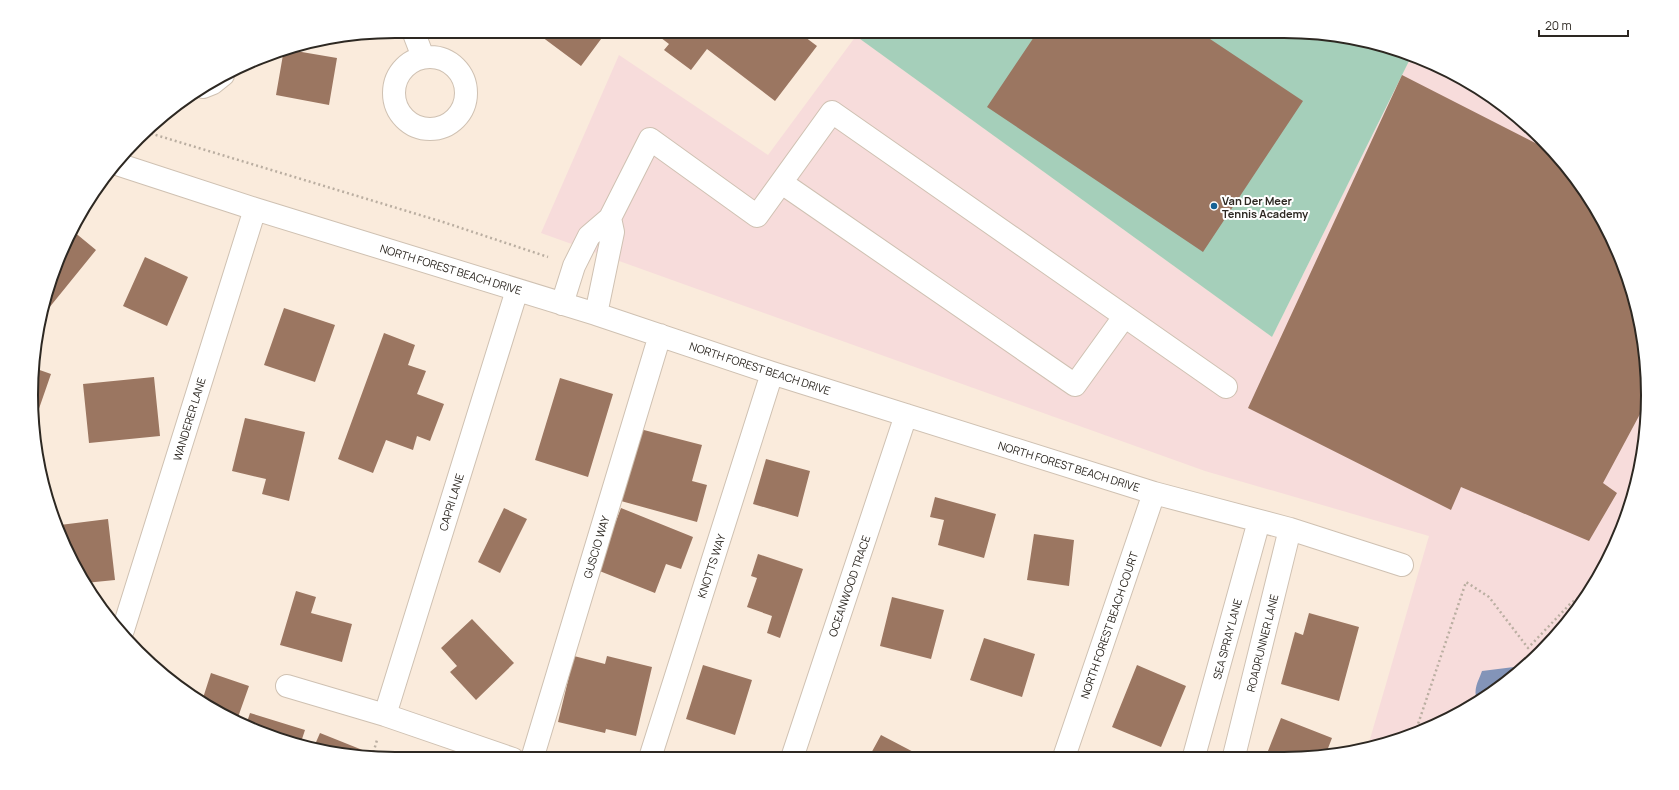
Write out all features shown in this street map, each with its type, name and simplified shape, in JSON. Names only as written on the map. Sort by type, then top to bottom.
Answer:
[{"type":"street","points":[[416,38],[423,57]]},
{"type":"street","points":[[562,304],[574,266],[589,236],[610,218],[650,139],[758,216],[832,112],[1226,388]]},
{"type":"street","name":"NORTH FOREST BEACH DRIVE","points":[[122,166],[255,209],[596,314],[772,374],[1154,493],[1290,529],[1402,565]]},
{"type":"street","points":[[782,183],[1075,385],[1124,317]]},
{"type":"street","name":"WANDERER LANE","points":[[124,627],[255,209]]},
{"type":"street","points":[[596,314],[613,232],[610,218]]},
{"type":"street","name":"CAPRI LANE","points":[[385,715],[517,290]]},
{"type":"street","name":"GUSCIO WAY","points":[[534,752],[660,335]]},
{"type":"street","name":"KNOTTS WAY","points":[[652,752],[772,374]]},
{"type":"street","name":"OCEANWOOD TRACE","points":[[794,752],[906,415]]},
{"type":"street","name":"NORTH FOREST BEACH COURT","points":[[1066,752],[1154,493]]},
{"type":"street","name":"SEA SPRAY LANE","points":[[1195,752],[1259,521]]},
{"type":"street","name":"ROADRUNNER LANE","points":[[1235,752],[1290,529]]},
{"type":"street","points":[[287,686],[385,715],[493,752]]},
{"type":"path","points":[[153,134],[443,222],[574,266]]},
{"type":"path","points":[[1418,726],[1466,582],[1489,597],[1528,648],[1571,603],[1576,599]]},
{"type":"shaded area","points":[[855,38],[859,38],[1272,337],[1409,61],[1421,65],[1482,98],[1519,127],[1536,143],[1567,178],[1581,197],[1614,258],[1629,303],[1634,325],[1638,348],[1641,395],[1638,442],[1634,465],[1629,487],[1614,532],[1593,574],[1581,593],[1552,630],[1519,663],[1482,692],[1442,715],[1421,725],[1369,742],[1429,536],[1205,471],[541,233],[619,55],[768,155]]},
{"type":"green space","name":"Van Der Meer Tennis Academy","points":[[859,38],[1284,38],[1331,41],[1354,45],[1376,50],[1409,61],[1272,337]]},
{"type":"water","points":[[1514,667],[1476,696],[1476,689],[1482,671]]},
{"type":"building","points":[[543,38],[602,38],[581,66]]},
{"type":"building","points":[[661,38],[806,38],[817,46],[775,101],[707,49],[691,70],[664,50],[669,44]]},
{"type":"building","points":[[1033,38],[1208,38],[1303,101],[1203,252],[987,107]]},
{"type":"building","points":[[298,51],[337,58],[329,105],[276,95],[283,56]]},
{"type":"building","points":[[1402,75],[1537,144],[1567,178],[1581,197],[1614,258],[1629,303],[1638,348],[1641,395],[1640,414],[1603,483],[1617,493],[1589,541],[1461,487],[1451,510],[1248,408]]},
{"type":"building","points":[[77,234],[96,250],[49,308],[65,258]]},
{"type":"building","points":[[145,257],[188,277],[167,326],[123,306]]},
{"type":"building","points":[[284,308],[335,325],[315,382],[264,365]]},
{"type":"building","points":[[384,333],[415,345],[408,365],[426,371],[417,394],[444,404],[430,441],[417,436],[413,450],[386,440],[373,473],[338,459]]},
{"type":"building","points":[[39,370],[51,374],[39,410]]},
{"type":"building","points":[[154,377],[160,436],[89,443],[83,384]]},
{"type":"building","points":[[560,378],[613,394],[588,477],[535,460]]},
{"type":"building","points":[[245,418],[305,432],[289,501],[262,494],[266,479],[232,471]]},
{"type":"building","points":[[640,429],[702,445],[692,481],[707,485],[697,522],[621,501]]},
{"type":"building","points":[[766,459],[810,471],[798,517],[753,504]]},
{"type":"building","points":[[935,497],[996,514],[984,558],[938,545],[944,520],[930,517]]},
{"type":"building","points":[[504,508],[527,519],[500,573],[478,562]]},
{"type":"building","points":[[621,508],[693,537],[681,569],[666,564],[655,593],[597,570]]},
{"type":"building","points":[[108,519],[115,580],[91,582],[75,553],[62,525]]},
{"type":"building","points":[[1034,534],[1074,540],[1069,586],[1027,580]]},
{"type":"building","points":[[758,554],[803,569],[780,638],[767,633],[772,616],[747,607],[757,578],[751,576]]},
{"type":"building","points":[[296,591],[316,597],[311,613],[352,624],[342,662],[280,645]]},
{"type":"building","points":[[892,597],[944,610],[931,659],[880,646]]},
{"type":"building","points":[[1309,613],[1359,627],[1339,701],[1281,684],[1295,632],[1303,635]]},
{"type":"building","points":[[472,619],[514,663],[476,700],[450,672],[457,666],[441,648]]},
{"type":"building","points":[[984,638],[1035,654],[1022,697],[970,680]]},
{"type":"building","points":[[574,656],[605,664],[607,656],[652,667],[636,736],[606,729],[605,733],[558,722]]},
{"type":"building","points":[[703,665],[752,680],[735,735],[686,719]]},
{"type":"building","points":[[1137,665],[1186,686],[1161,747],[1112,727]]},
{"type":"building","points":[[211,673],[249,686],[239,716],[204,696]]},
{"type":"building","points":[[250,713],[305,730],[302,740],[248,720]]},
{"type":"building","points":[[1281,718],[1332,738],[1328,749],[1268,752]]},
{"type":"building","points":[[320,733],[363,750],[348,749],[316,743]]},
{"type":"building","points":[[881,735],[913,752],[872,752]]},
{"type":"place","name":"Van Der Meer Tennis Academy","points":[[1214,206]]}]
